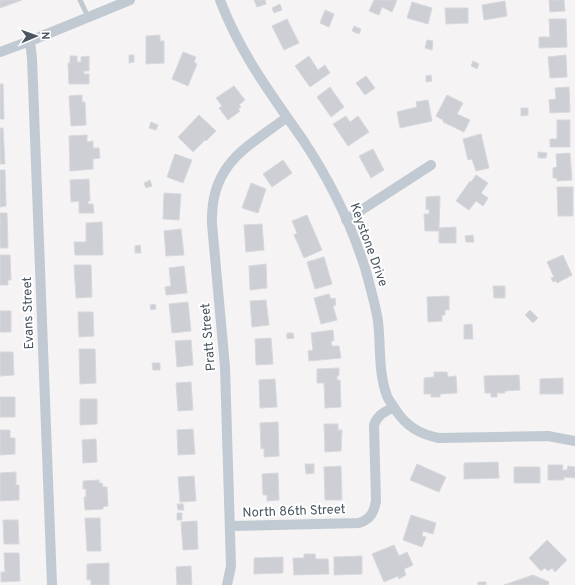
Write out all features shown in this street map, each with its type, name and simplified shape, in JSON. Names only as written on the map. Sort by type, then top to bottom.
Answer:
[{"type":"street","points":[[0,52],[130,0]]},
{"type":"street","name":"Keystone Drive","points":[[220,0],[226,18],[241,48],[321,170],[346,220],[364,266],[372,292],[378,322],[383,380],[388,397],[404,422],[414,430],[425,435],[439,438],[548,436],[575,441]]},
{"type":"street","name":"Evans Street","points":[[30,41],[32,58],[52,585]]},
{"type":"street","name":"Pratt Street","points":[[227,585],[231,566],[231,526],[225,367],[212,224],[212,201],[216,186],[232,160],[246,147],[286,118]]},
{"type":"street","points":[[346,220],[431,165]]},
{"type":"street","name":"North 86th Street","points":[[231,526],[359,523],[370,517],[374,511],[376,501],[374,425],[380,414],[394,407]]},
{"type":"lane","points":[[80,0],[88,18]]},
{"type":"building","points":[[0,0],[22,0],[0,8]]},
{"type":"building","points":[[254,0],[265,0],[266,4],[257,7]]},
{"type":"building","points":[[374,0],[397,0],[392,12],[382,7],[379,15],[369,11]]},
{"type":"building","points":[[549,0],[564,0],[565,11],[550,12]]},
{"type":"building","points":[[505,1],[507,16],[484,20],[482,5]]},
{"type":"building","points":[[412,2],[432,8],[428,24],[407,18]]},
{"type":"building","points":[[280,4],[282,10],[274,13],[272,8]]},
{"type":"building","points":[[445,8],[468,8],[468,23],[446,24]]},
{"type":"building","points":[[325,10],[334,14],[329,27],[320,23]]},
{"type":"building","points":[[287,19],[299,43],[284,50],[272,26]]},
{"type":"building","points":[[549,19],[566,19],[567,47],[539,48],[539,37],[550,37]]},
{"type":"building","points":[[354,26],[361,29],[359,34],[352,31]]},
{"type":"building","points":[[160,35],[160,41],[164,41],[164,63],[146,64],[146,36]]},
{"type":"building","points":[[427,40],[433,41],[432,50],[425,48]]},
{"type":"building","points":[[183,52],[196,57],[194,62],[197,64],[188,86],[172,79]]},
{"type":"building","points":[[129,55],[134,55],[134,62],[129,63]]},
{"type":"building","points":[[566,55],[567,77],[550,78],[548,57]]},
{"type":"building","points":[[70,56],[77,56],[77,62],[81,62],[81,57],[89,56],[89,71],[84,71],[84,74],[89,74],[89,84],[69,84],[68,63],[70,63]]},
{"type":"building","points":[[309,56],[318,70],[325,65],[330,73],[310,87],[295,66]]},
{"type":"building","points":[[473,61],[479,64],[477,69],[471,66]]},
{"type":"building","points":[[431,75],[432,81],[426,82],[426,76]]},
{"type":"building","points":[[366,76],[375,88],[365,95],[356,83]]},
{"type":"building","points":[[0,84],[3,84],[4,119],[0,119]]},
{"type":"building","points":[[234,86],[245,100],[239,105],[241,107],[238,109],[240,111],[228,120],[219,108],[222,106],[216,98]]},
{"type":"building","points":[[330,87],[344,107],[331,117],[317,97]]},
{"type":"building","points":[[569,87],[570,112],[550,113],[549,100],[556,99],[555,88]]},
{"type":"building","points":[[82,95],[82,102],[85,102],[86,125],[71,126],[69,96]]},
{"type":"building","points":[[447,95],[463,103],[457,114],[470,120],[464,132],[443,122],[443,120],[436,116]]},
{"type":"building","points":[[428,100],[432,121],[400,128],[397,112],[417,107],[416,102]]},
{"type":"building","points":[[521,108],[528,108],[528,115],[521,116]]},
{"type":"building","points":[[199,115],[216,131],[193,152],[178,137]]},
{"type":"building","points":[[346,116],[350,122],[358,116],[369,132],[348,146],[333,124]]},
{"type":"building","points":[[557,120],[570,120],[570,147],[550,147],[550,139],[557,139]]},
{"type":"building","points":[[151,122],[158,125],[156,130],[149,128]]},
{"type":"building","points":[[0,128],[3,128],[5,164],[0,164]]},
{"type":"building","points":[[481,134],[489,168],[476,171],[472,159],[468,160],[463,139]]},
{"type":"building","points":[[87,135],[87,142],[93,141],[93,148],[99,148],[100,158],[93,159],[93,169],[70,171],[69,136]]},
{"type":"building","points":[[373,149],[384,170],[371,178],[359,156]]},
{"type":"building","points":[[538,152],[547,153],[546,158],[538,158]]},
{"type":"building","points":[[570,153],[572,180],[557,181],[557,178],[553,178],[553,168],[557,167],[556,154]]},
{"type":"building","points":[[175,154],[192,160],[183,183],[167,177]]},
{"type":"building","points":[[283,160],[292,173],[272,187],[263,174]]},
{"type":"building","points":[[0,170],[5,170],[6,206],[0,207]]},
{"type":"building","points":[[476,175],[488,183],[481,193],[488,198],[483,206],[476,201],[469,210],[456,201]]},
{"type":"building","points":[[89,179],[90,201],[88,201],[88,204],[93,204],[94,213],[79,213],[79,201],[71,202],[70,180]]},
{"type":"building","points":[[150,180],[152,186],[146,188],[144,183]]},
{"type":"building","points":[[251,183],[266,189],[258,213],[242,208]]},
{"type":"building","points":[[557,187],[573,187],[573,216],[558,216]]},
{"type":"building","points":[[164,193],[181,194],[179,220],[163,219]]},
{"type":"building","points":[[440,196],[439,228],[456,227],[456,243],[439,243],[439,231],[425,231],[424,214],[429,214],[429,209],[426,210],[426,197]]},
{"type":"building","points":[[0,213],[7,213],[8,248],[0,248]]},
{"type":"building","points":[[307,215],[322,250],[304,258],[294,235],[297,233],[292,221]]},
{"type":"building","points":[[102,222],[103,255],[75,255],[74,242],[86,242],[86,223]]},
{"type":"building","points":[[262,224],[264,250],[246,252],[244,225]]},
{"type":"building","points":[[181,229],[184,255],[166,256],[164,231]]},
{"type":"building","points":[[473,235],[474,242],[466,242],[465,236]]},
{"type":"building","points":[[140,245],[141,253],[135,253],[135,246]]},
{"type":"building","points":[[0,255],[10,255],[11,280],[8,280],[8,285],[0,285]]},
{"type":"building","points":[[563,255],[572,275],[557,283],[556,281],[553,282],[551,278],[554,277],[547,262]]},
{"type":"building","points":[[324,257],[332,284],[315,289],[307,262]]},
{"type":"building","points":[[266,264],[267,288],[250,290],[249,266]]},
{"type":"building","points":[[74,265],[91,265],[92,297],[76,298]]},
{"type":"building","points":[[184,266],[187,293],[166,295],[165,287],[171,286],[169,268]]},
{"type":"building","points":[[493,286],[505,286],[505,298],[494,298]]},
{"type":"building","points":[[329,294],[331,299],[335,298],[336,305],[333,306],[337,320],[321,324],[314,298]]},
{"type":"building","points":[[449,296],[449,310],[445,310],[445,315],[442,315],[442,321],[428,322],[427,297]]},
{"type":"building","points":[[266,300],[269,325],[252,327],[250,301]]},
{"type":"building","points":[[188,302],[191,331],[172,333],[169,304]]},
{"type":"building","points":[[155,304],[156,309],[151,310],[150,305]]},
{"type":"building","points":[[530,310],[538,318],[533,323],[525,315]]},
{"type":"building","points":[[0,311],[11,311],[11,332],[0,332]]},
{"type":"building","points":[[78,312],[93,312],[94,336],[79,337]]},
{"type":"building","points":[[472,324],[473,339],[464,339],[464,325]]},
{"type":"building","points":[[333,330],[334,341],[331,341],[332,346],[339,346],[341,358],[309,361],[308,351],[313,350],[311,333]]},
{"type":"building","points":[[287,333],[293,333],[294,338],[287,339]]},
{"type":"building","points":[[271,338],[273,364],[256,365],[255,339]]},
{"type":"building","points":[[191,340],[193,365],[177,367],[175,341]]},
{"type":"building","points":[[79,349],[95,349],[96,383],[80,384]]},
{"type":"building","points":[[0,352],[13,352],[14,375],[0,376]]},
{"type":"building","points":[[152,363],[160,363],[160,370],[153,370]]},
{"type":"building","points":[[339,368],[337,380],[340,380],[341,407],[325,408],[324,383],[317,383],[317,369]]},
{"type":"building","points":[[434,372],[447,372],[448,377],[456,376],[457,393],[440,394],[440,397],[431,397],[431,394],[424,394],[424,378],[434,377]]},
{"type":"building","points":[[519,375],[520,390],[497,393],[497,397],[491,397],[491,393],[485,393],[484,376]]},
{"type":"building","points":[[563,378],[563,394],[540,394],[540,379]]},
{"type":"building","points":[[275,379],[277,407],[260,408],[259,380]]},
{"type":"building","points":[[191,382],[193,410],[178,411],[176,383]]},
{"type":"building","points":[[0,397],[15,397],[15,417],[0,417]]},
{"type":"building","points":[[80,399],[97,399],[97,424],[80,425]]},
{"type":"building","points":[[278,422],[279,456],[264,457],[264,448],[261,449],[260,423]]},
{"type":"building","points":[[324,424],[338,424],[338,430],[342,430],[341,451],[325,452]]},
{"type":"building","points":[[193,429],[195,454],[178,455],[177,430]]},
{"type":"building","points":[[0,430],[10,430],[10,438],[15,438],[15,454],[0,455]]},
{"type":"building","points":[[96,439],[97,462],[83,463],[82,440]]},
{"type":"building","points":[[498,462],[499,478],[464,479],[464,463]]},
{"type":"building","points":[[305,464],[314,464],[314,473],[306,474]]},
{"type":"building","points":[[417,464],[446,477],[439,492],[410,480]]},
{"type":"building","points":[[548,465],[563,465],[562,470],[567,470],[568,466],[575,467],[575,478],[564,477],[564,480],[548,480]]},
{"type":"building","points":[[341,466],[342,500],[325,500],[324,467]]},
{"type":"building","points":[[514,467],[540,467],[540,483],[514,483]]},
{"type":"building","points":[[16,472],[16,485],[19,485],[19,500],[0,501],[0,473]]},
{"type":"building","points":[[278,473],[279,500],[267,501],[267,495],[263,495],[262,474]]},
{"type":"building","points":[[194,476],[196,501],[180,502],[178,477]]},
{"type":"building","points":[[99,480],[99,483],[102,483],[103,487],[107,487],[108,506],[103,507],[103,509],[85,510],[84,497],[86,497],[86,489],[83,489],[83,481]]},
{"type":"building","points":[[177,504],[183,504],[184,510],[178,510]]},
{"type":"building","points":[[177,513],[182,513],[182,520],[177,520]]},
{"type":"building","points":[[411,515],[436,523],[433,534],[423,531],[422,536],[426,537],[422,547],[403,540]]},
{"type":"building","points":[[85,518],[100,518],[101,551],[87,551]]},
{"type":"building","points":[[3,520],[18,520],[19,544],[4,544]]},
{"type":"building","points":[[197,521],[198,549],[183,550],[181,522]]},
{"type":"building","points":[[547,540],[567,560],[555,572],[552,568],[548,571],[545,568],[541,571],[529,558]]},
{"type":"building","points":[[394,545],[399,556],[407,552],[413,565],[404,569],[406,575],[399,579],[398,576],[384,582],[372,554]]},
{"type":"building","points":[[4,553],[19,553],[20,581],[1,582],[1,572],[5,572]]},
{"type":"building","points":[[304,554],[315,554],[316,559],[328,559],[329,574],[294,575],[293,558],[304,558]]},
{"type":"building","points":[[362,556],[362,574],[334,575],[334,557]]},
{"type":"building","points":[[283,557],[283,573],[254,574],[254,558]]},
{"type":"building","points":[[109,563],[109,585],[91,585],[91,580],[87,580],[87,564]]},
{"type":"building","points":[[191,566],[192,585],[177,585],[176,567]]},
{"type":"building","points":[[533,575],[549,582],[548,585],[504,585]]},
{"type":"building","points":[[478,582],[486,582],[486,585],[478,585]]}]
